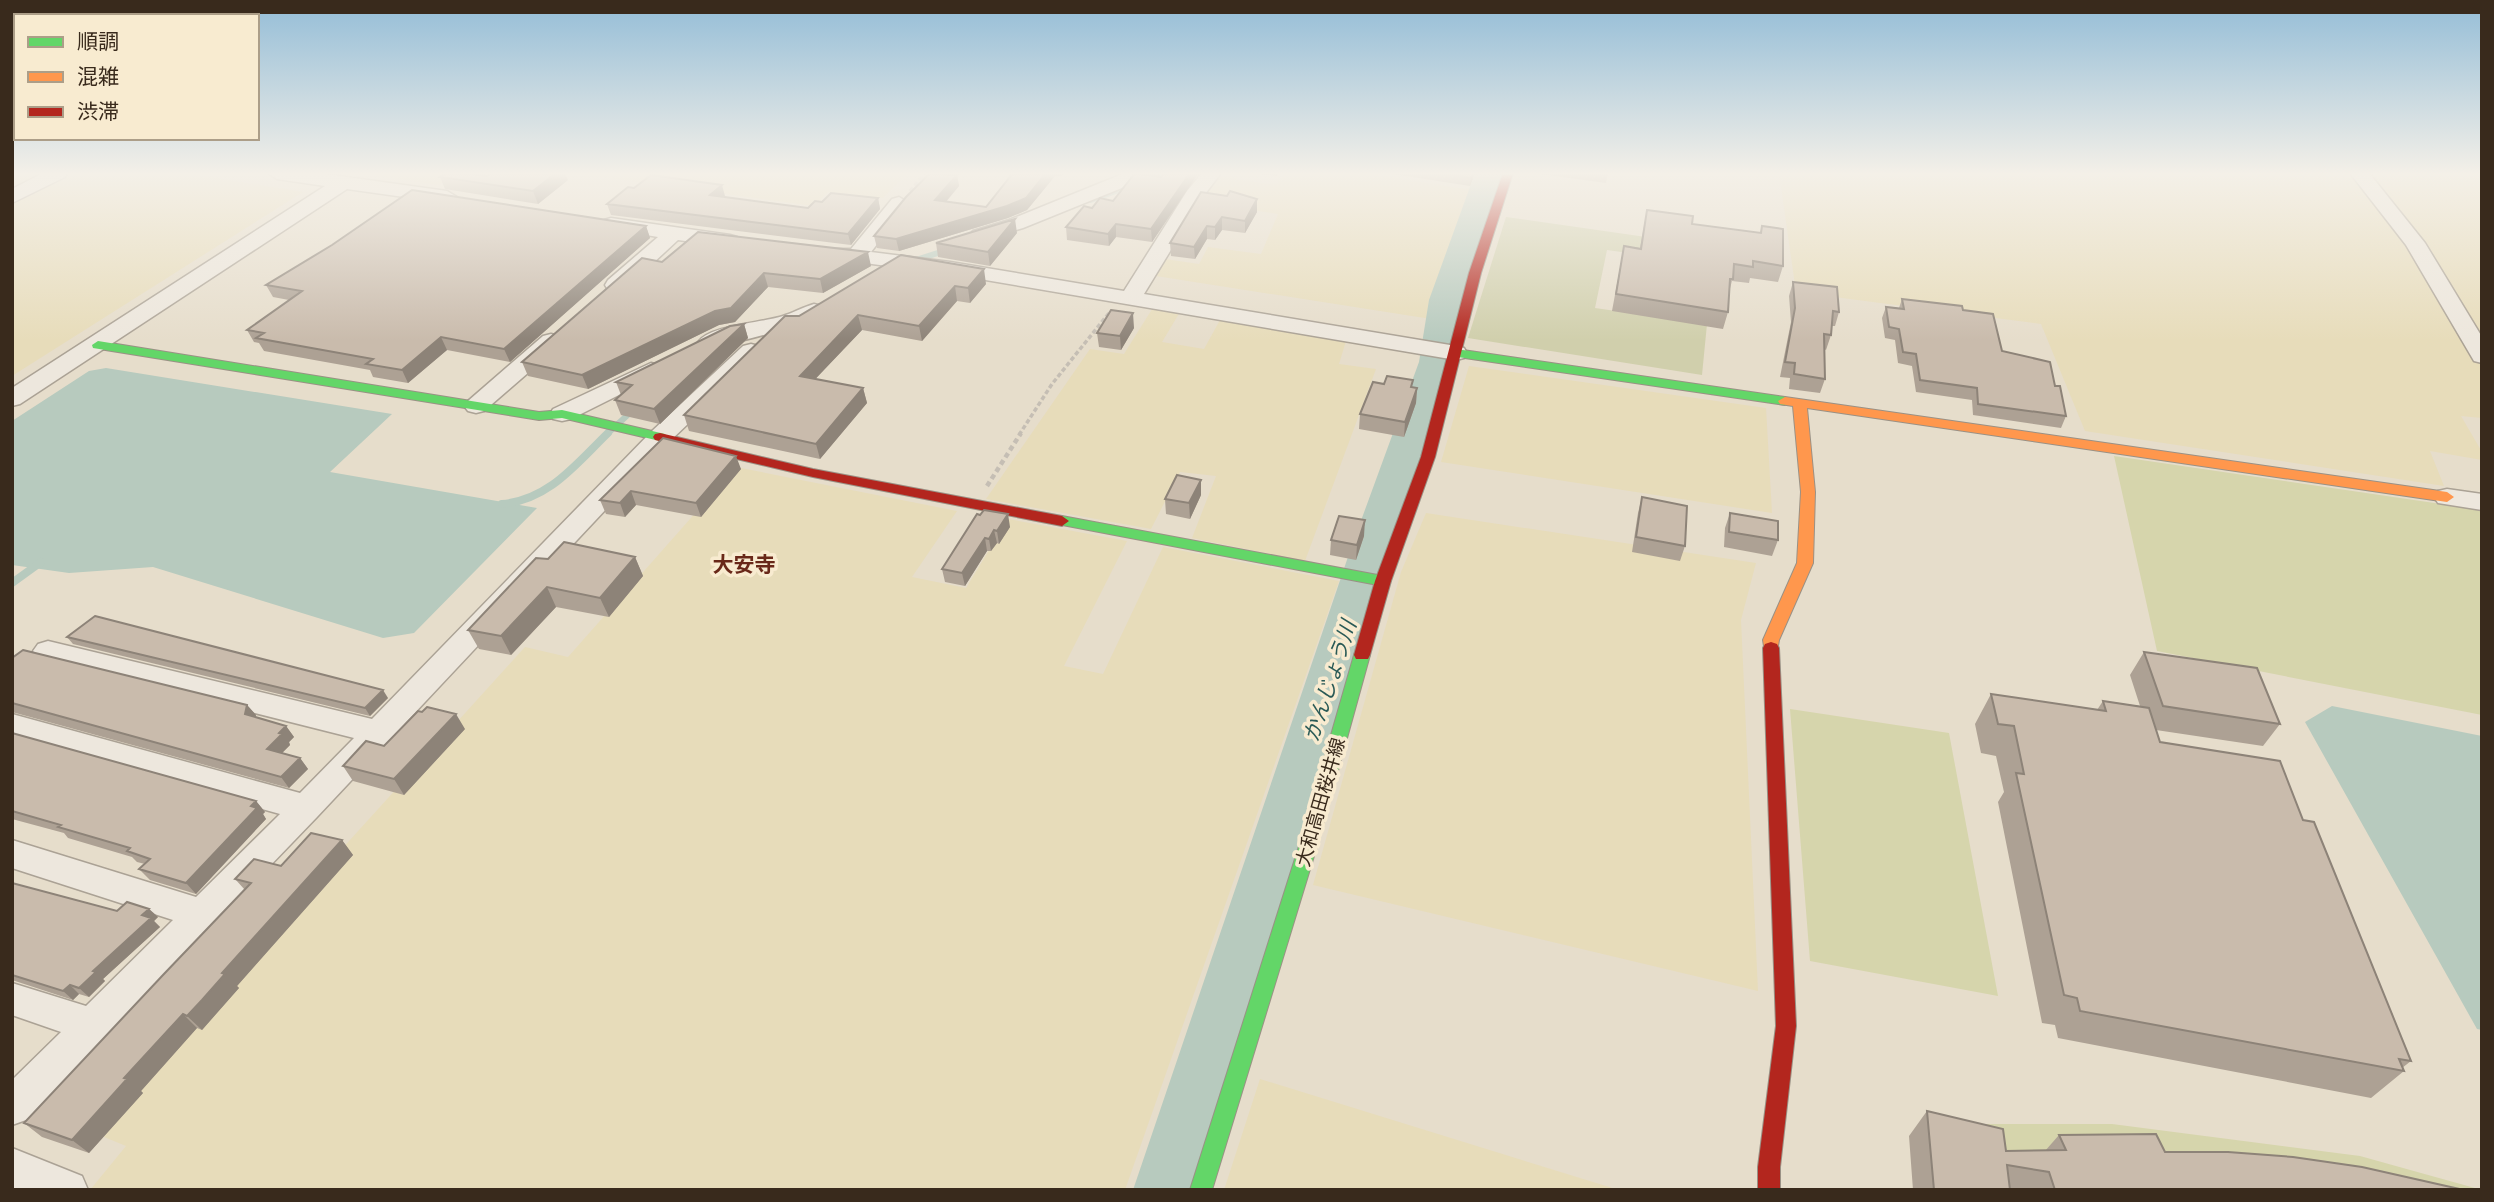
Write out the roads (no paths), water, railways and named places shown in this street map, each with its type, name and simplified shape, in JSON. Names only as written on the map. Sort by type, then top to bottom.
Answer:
[{"type":"street","points":[[12,399],[273,229]]},
{"type":"street","points":[[645,229],[753,244]]},
{"type":"street","points":[[857,256],[879,229]]},
{"type":"street","points":[[965,240],[1000,229]]},
{"type":"street","points":[[1127,296],[1172,229]]},
{"type":"street","name":"大和高田桜井線","points":[[1201,1190],[1309,842],[1371,579],[1428,457],[1445,351],[1475,273],[1487,229]]},
{"type":"street","points":[[2404,229],[2415,243],[2482,356]]},
{"type":"street","points":[[601,297],[674,233]]},
{"type":"street","points":[[868,277],[900,260],[939,248]]},
{"type":"street","points":[[818,251],[900,260],[1127,296],[1266,323],[1445,351],[2482,502]]},
{"type":"street","points":[[693,350],[728,332],[780,324],[807,315],[831,300]]},
{"type":"street","points":[[476,406],[570,324]]},
{"type":"street","points":[[12,1107],[95,1026],[306,808],[661,436],[780,324]]},
{"type":"street","points":[[98,345],[539,416],[562,414],[813,473],[974,506],[1179,541],[1371,579]]},
{"type":"street","points":[[562,414],[669,362]]},
{"type":"street","points":[[1769,1190],[1769,1167],[1786,1026],[1771,639],[1805,563],[1808,492],[1800,404]]},
{"type":"street","points":[[48,651],[378,732]]},
{"type":"street","points":[[12,726],[306,808]]},
{"type":"street","points":[[12,854],[202,914]]},
{"type":"street","points":[[12,999],[95,1026]]},
{"type":"street","points":[[12,1168],[68,1190]]},
{"type":"waterway","name":"かんじょう川","points":[[1166,1190],[1373,548],[1438,362],[1447,300],[1472,229]]},
{"type":"waterway","points":[[913,261],[947,250]]},
{"type":"waterway","points":[[606,435],[633,410]]},
{"type":"waterway","points":[[502,504],[534,496],[548,488],[561,479],[606,435]]},
{"type":"waterway","points":[[12,583],[41,562]]},
{"type":"district","name":"大安寺","points":[[744,565]]}]
